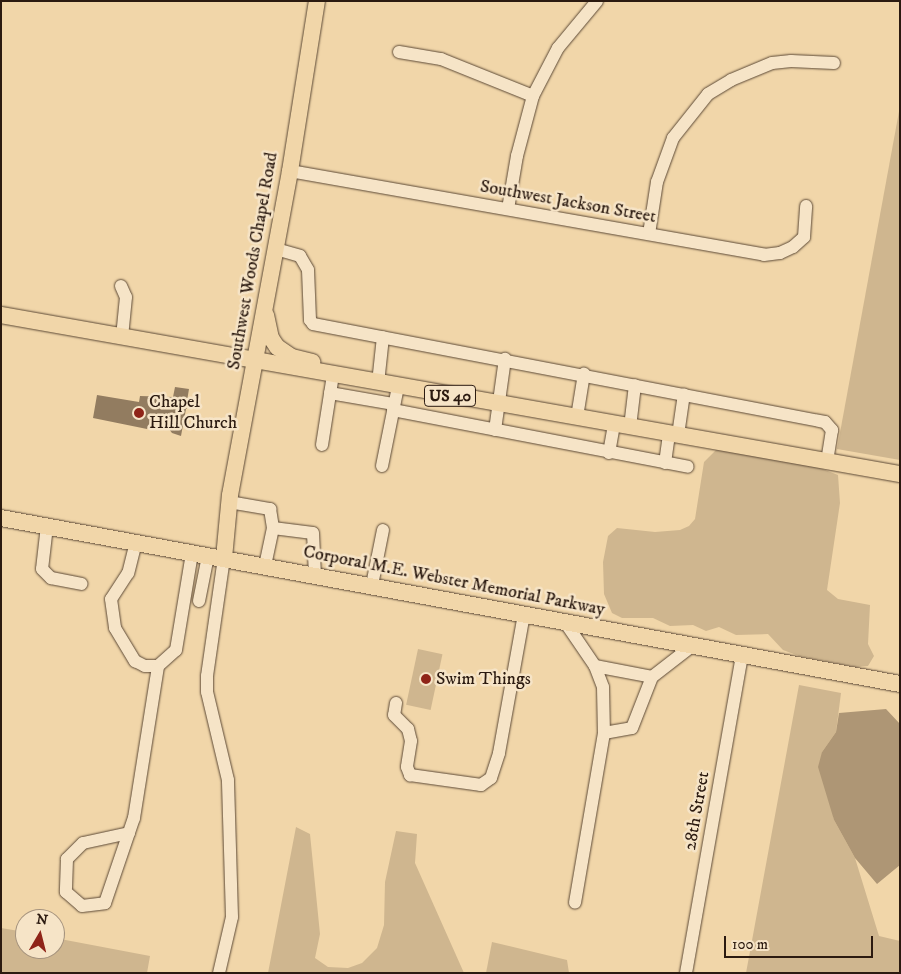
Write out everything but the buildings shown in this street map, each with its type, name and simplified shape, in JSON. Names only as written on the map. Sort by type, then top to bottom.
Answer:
[{"type":"main road","name":"Southwest Woods Chapel Road","points":[[216,557],[229,502],[276,249],[317,1]]},
{"type":"main road","points":[[265,305],[271,338],[284,353],[362,374],[378,383]]},
{"type":"main road","name":"US 40","points":[[1,315],[255,362],[900,474]]},
{"type":"main road","name":"Corporal M.E. Webster Memorial Parkway","points":[[1,518],[900,684]]},
{"type":"street","points":[[508,209],[517,156],[533,96],[558,48],[596,1]]},
{"type":"street","points":[[399,52],[449,62],[533,96]]},
{"type":"street","points":[[649,234],[657,182],[673,138],[708,94],[731,80],[772,64],[791,61],[834,63]]},
{"type":"street","name":"Southwest Jackson Street","points":[[290,171],[764,255],[780,254],[794,247],[804,237],[806,206]]},
{"type":"street","points":[[276,249],[300,256],[308,270],[310,320],[313,324],[584,374],[824,422],[832,430],[827,461]]},
{"type":"street","points":[[121,286],[126,297],[122,337]]},
{"type":"street","points":[[378,383],[383,337]]},
{"type":"street","points":[[495,430],[505,359]]},
{"type":"street","points":[[577,418],[584,374]]},
{"type":"street","points":[[322,445],[333,375]]},
{"type":"street","points":[[609,452],[622,425],[636,384]]},
{"type":"street","points":[[382,466],[398,386]]},
{"type":"street","points":[[330,393],[495,430],[688,468]]},
{"type":"street","points":[[665,463],[684,394]]},
{"type":"street","points":[[229,502],[270,509],[273,528],[265,566]]},
{"type":"street","points":[[47,526],[42,569],[51,578],[80,584]]},
{"type":"street","points":[[273,528],[313,533],[315,575]]},
{"type":"street","points":[[372,585],[383,530]]},
{"type":"street","points":[[136,542],[128,573],[112,599],[116,628],[135,661],[145,666],[158,666]]},
{"type":"street","points":[[192,552],[193,600]]},
{"type":"street","points":[[129,833],[83,843],[67,859],[66,892],[82,906],[105,902],[129,833],[158,666],[176,650],[193,600],[216,557]]},
{"type":"street","points":[[216,557],[217,604],[207,692],[228,780],[232,918],[219,973]]},
{"type":"street","points":[[193,600],[217,604]]},
{"type":"street","points":[[396,703],[394,715],[408,729],[411,741],[407,767],[410,775],[480,785],[491,778],[499,754],[524,614]]},
{"type":"street","points":[[565,622],[595,666],[603,687],[604,733],[575,903]]},
{"type":"street","points":[[604,733],[632,728],[652,677],[692,646]]},
{"type":"street","name":"28th Street","points":[[686,973],[742,656]]},
{"type":"street","points":[[595,666],[652,677]]},
{"type":"shaded area","points":[[900,106],[900,460],[837,449]]},
{"type":"shaded area","points":[[717,449],[820,468],[838,475],[840,503],[827,590],[838,599],[870,605],[868,644],[874,656],[868,666],[856,667],[799,656],[783,650],[768,634],[736,635],[719,627],[706,631],[693,625],[670,626],[653,618],[622,618],[612,613],[604,594],[603,562],[608,536],[617,528],[655,532],[680,530],[689,526],[695,519],[704,462]]},
{"type":"shaded area","name":"Swim Things","points":[[418,649],[442,654],[431,710],[406,705]]},
{"type":"shaded area","points":[[799,685],[841,693],[836,732],[822,752],[834,820],[855,858],[879,936],[900,941],[900,973],[746,973]]},
{"type":"shaded area","points":[[886,709],[900,724],[900,865],[877,884],[855,858],[834,820],[818,767],[822,752],[836,732],[839,713]]},
{"type":"shaded area","points":[[296,827],[310,834],[320,934],[315,958],[328,967],[348,968],[362,963],[377,948],[384,925],[385,882],[396,831],[417,834],[415,863],[464,973],[268,973]]},
{"type":"shaded area","points":[[1,928],[15,930],[15,959],[65,959],[65,940],[150,956],[147,973],[1,973]]},
{"type":"shaded area","points":[[492,942],[567,960],[569,973],[486,973]]},
{"type":"place","name":"Chapel Hill Church","points":[[139,413]]},
{"type":"place","name":"Swim Things","points":[[426,679]]}]
